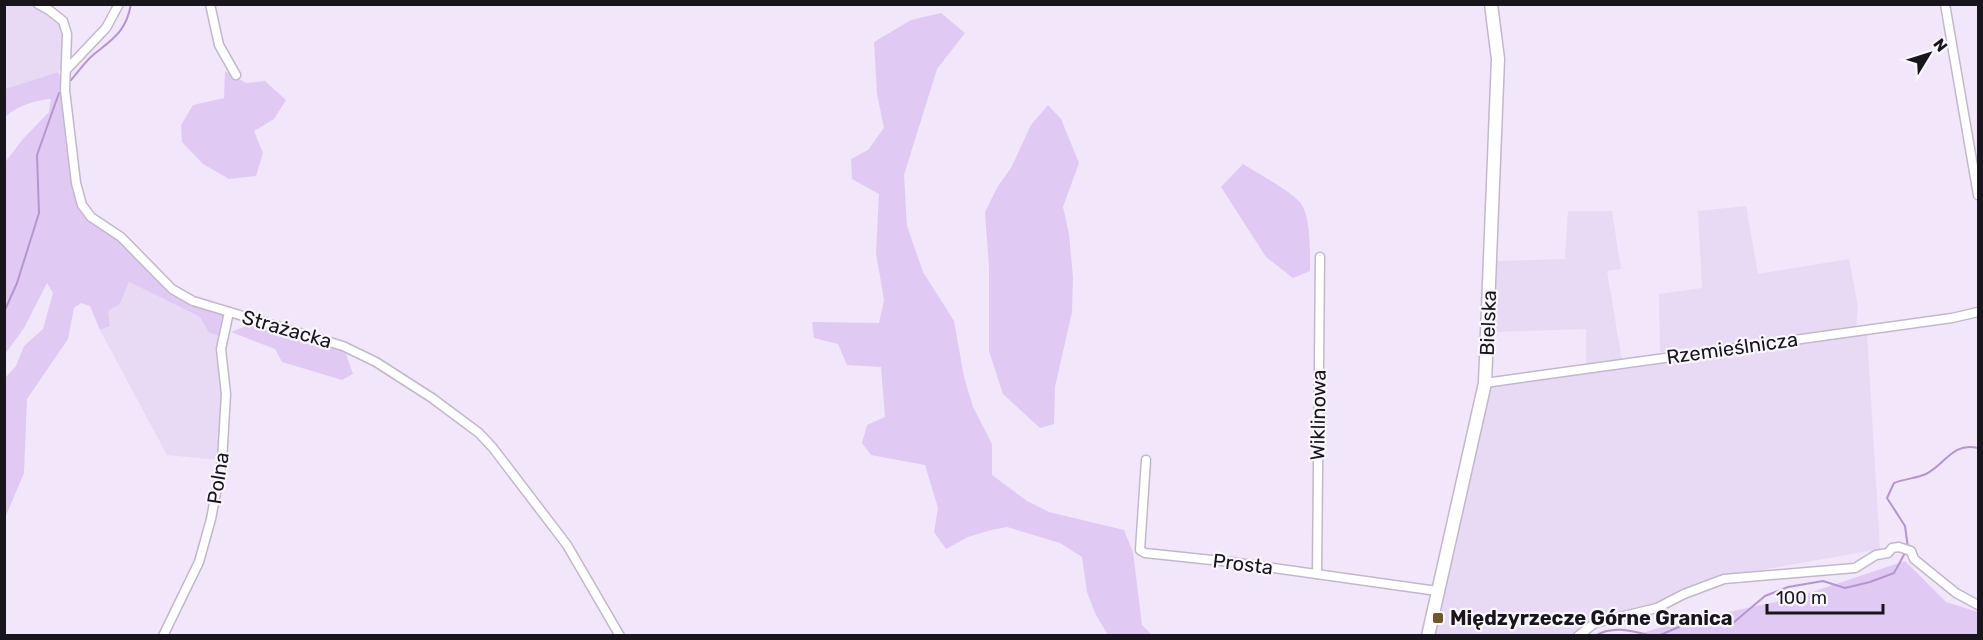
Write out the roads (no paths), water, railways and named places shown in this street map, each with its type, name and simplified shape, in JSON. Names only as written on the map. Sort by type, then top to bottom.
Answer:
[{"type":"street","name":"Strażacka","points":[[38,4],[63,21],[68,34],[65,90],[76,183],[82,205],[91,217],[121,237],[172,289],[194,301],[344,346],[376,362],[432,398],[479,433],[567,545],[620,636]]},
{"type":"street","points":[[66,69],[106,28],[119,4]]},
{"type":"street","points":[[210,4],[219,45],[236,75]]},
{"type":"street","name":"Bielska","points":[[1428,636],[1485,383],[1498,59],[1491,4]]},
{"type":"street","points":[[1945,4],[1978,195]]},
{"type":"street","name":"Wiklinowa","points":[[1317,574],[1320,257]]},
{"type":"street","name":"Polna","points":[[163,636],[200,562],[211,519],[222,461],[226,394],[221,349],[228,312]]},
{"type":"street","name":"Rzemieślnicza","points":[[1485,383],[1952,318],[1978,312]]},
{"type":"street","name":"Prosta","points":[[1146,460],[1140,550],[1145,553],[1437,591]]},
{"type":"street","points":[[1888,553],[1892,548],[1899,547],[1912,555],[1956,593],[1978,605]]},
{"type":"street","points":[[1578,636],[1595,623],[1657,608],[1684,594],[1724,579],[1855,568],[1876,555],[1888,553],[1912,555]]},
{"type":"waterway","points":[[71,80],[90,58],[118,34],[126,22],[131,4]]},
{"type":"waterway","points":[[4,312],[17,283],[39,213],[37,155],[59,93]]},
{"type":"waterway","points":[[1908,548],[1905,526],[1887,498],[1894,483],[1926,474],[1962,448],[1978,448]]},
{"type":"waterway","points":[[1658,636],[1681,626],[1733,623],[1765,596],[1788,587],[1823,581],[1845,588],[1870,582],[1894,573],[1905,553]]},
{"type":"waterway","points":[[1595,636],[1616,630],[1652,636]]},
{"type":"place","name":"Międzyrzecze Górne Granica","points":[[1438,618]]}]
